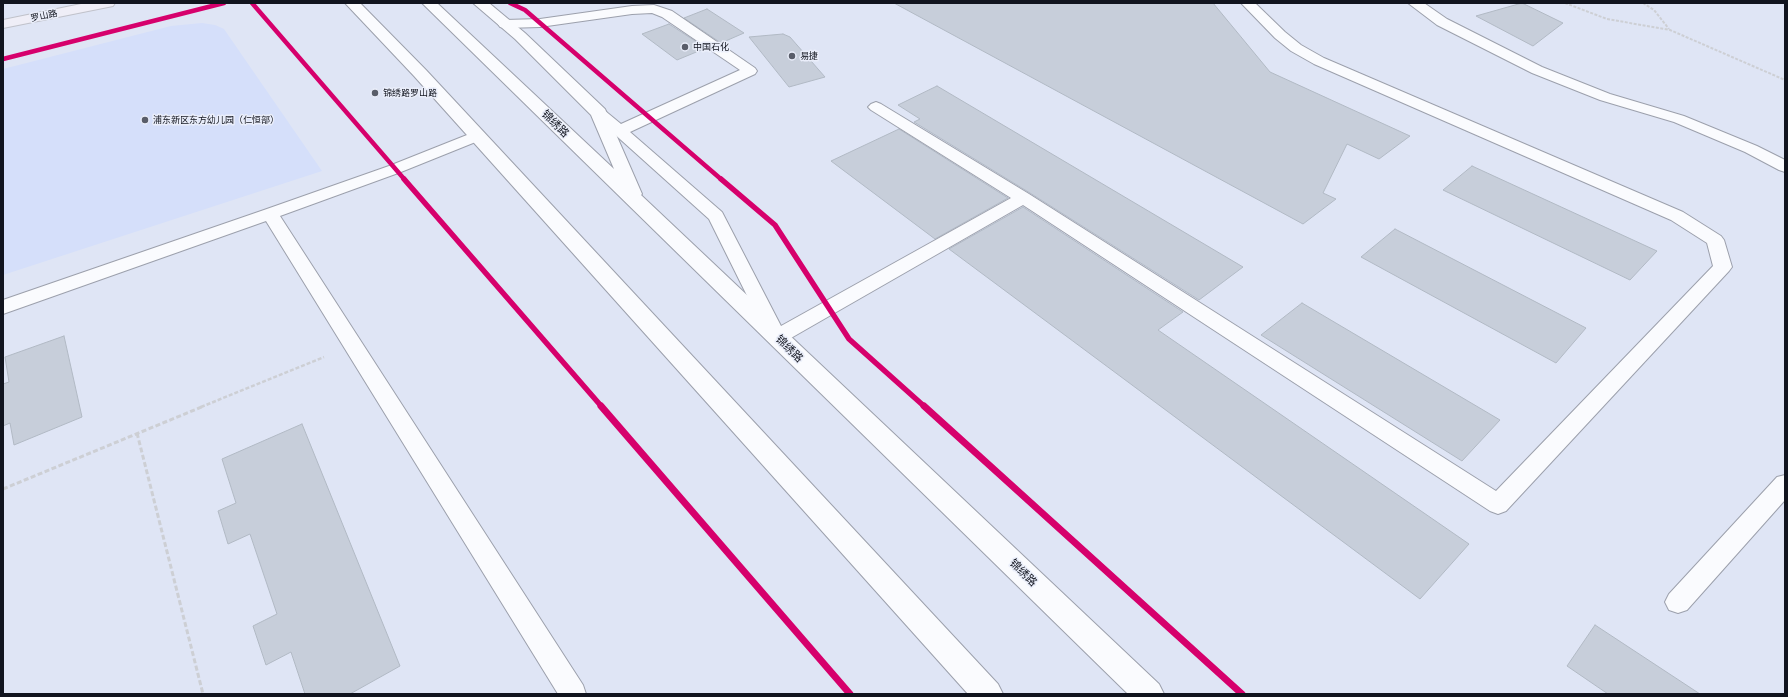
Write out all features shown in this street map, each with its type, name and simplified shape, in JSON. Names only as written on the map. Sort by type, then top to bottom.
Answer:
[{"type":"main road","name":"罗山路","points":[[3,24],[108,3]]},
{"type":"main road","name":"锦绣路","points":[[429,3],[1149,694]]},
{"type":"main road","points":[[480,3],[505,24],[599,113],[637,203]]},
{"type":"main road","points":[[350,5],[420,73],[988,694]]},
{"type":"lane","points":[[876,107],[1023,198],[1498,504],[1723,267],[1715,240],[1677,216],[1319,61],[1296,48],[1280,35],[1248,3]]},
{"type":"lane","points":[[1415,3],[1442,22],[1536,70],[1606,97],[1679,118],[1751,149],[1785,167]]},
{"type":"lane","points":[[505,24],[540,23],[632,10],[654,9],[667,14],[750,71],[619,131]]},
{"type":"lane","points":[[599,113],[716,216],[777,337],[829,309],[1023,198]]},
{"type":"lane","points":[[3,307],[395,169],[477,136]]},
{"type":"lane","points":[[270,214],[573,694]]},
{"type":"lane","points":[[1678,602],[1785,484]]},
{"type":"path","points":[[1565,3],[1607,19],[1670,30],[1785,80]]},
{"type":"path","points":[[1643,3],[1654,10],[1670,30]]},
{"type":"path","points":[[3,489],[353,345]]},
{"type":"path","points":[[137,434],[203,694]]},
{"type":"shaded area","name":"浦东新区东方幼儿园（仁恒部）","points":[[202,23],[215,25],[224,29],[322,171],[3,275],[3,69],[171,26]]},
{"type":"building","points":[[894,3],[1213,3],[1270,72],[1410,136],[1379,159],[1347,144],[1323,193],[1336,199],[1303,224]]},
{"type":"building","points":[[1522,3],[1563,23],[1533,46],[1476,16]]},
{"type":"building","points":[[707,9],[744,33],[721,43],[684,18]]},
{"type":"building","points":[[669,24],[706,48],[677,60],[642,34]]},
{"type":"building","name":"易捷","points":[[783,34],[790,37],[825,77],[789,87],[749,37]]},
{"type":"building","points":[[937,86],[1243,267],[1199,300],[1030,193],[914,122],[920,119],[898,105]]},
{"type":"building","points":[[899,129],[1008,198],[935,239],[831,161]]},
{"type":"building","points":[[1472,166],[1657,251],[1630,280],[1443,190]]},
{"type":"building","points":[[1023,207],[1183,312],[1158,330],[1469,544],[1420,599],[949,249]]},
{"type":"building","points":[[1395,229],[1586,328],[1556,363],[1361,257]]},
{"type":"building","points":[[1302,303],[1500,420],[1462,461],[1261,335]]},
{"type":"building","points":[[64,336],[82,417],[14,445],[10,423],[3,426],[3,384],[9,382],[5,357]]},
{"type":"building","points":[[302,424],[400,666],[350,694],[305,694],[291,652],[266,665],[253,626],[277,614],[250,534],[228,544],[218,511],[236,503],[222,459]]},
{"type":"building","points":[[1595,625],[1700,694],[1608,694],[1567,666]]},
{"type":"cycle path","points":[[3,59],[224,3]]},
{"type":"cycle path","points":[[252,3],[850,694]]},
{"type":"cycle path","points":[[510,3],[525,10],[775,225],[849,339],[1242,694]]},
{"type":"place","name":"中国石化","points":[[685,47]]},
{"type":"place","name":"易捷","points":[[792,56]]},
{"type":"place","name":"锦绣路罗山路","points":[[375,93]]},
{"type":"place","name":"浦东新区东方幼儿园（仁恒部）","points":[[145,120]]}]
